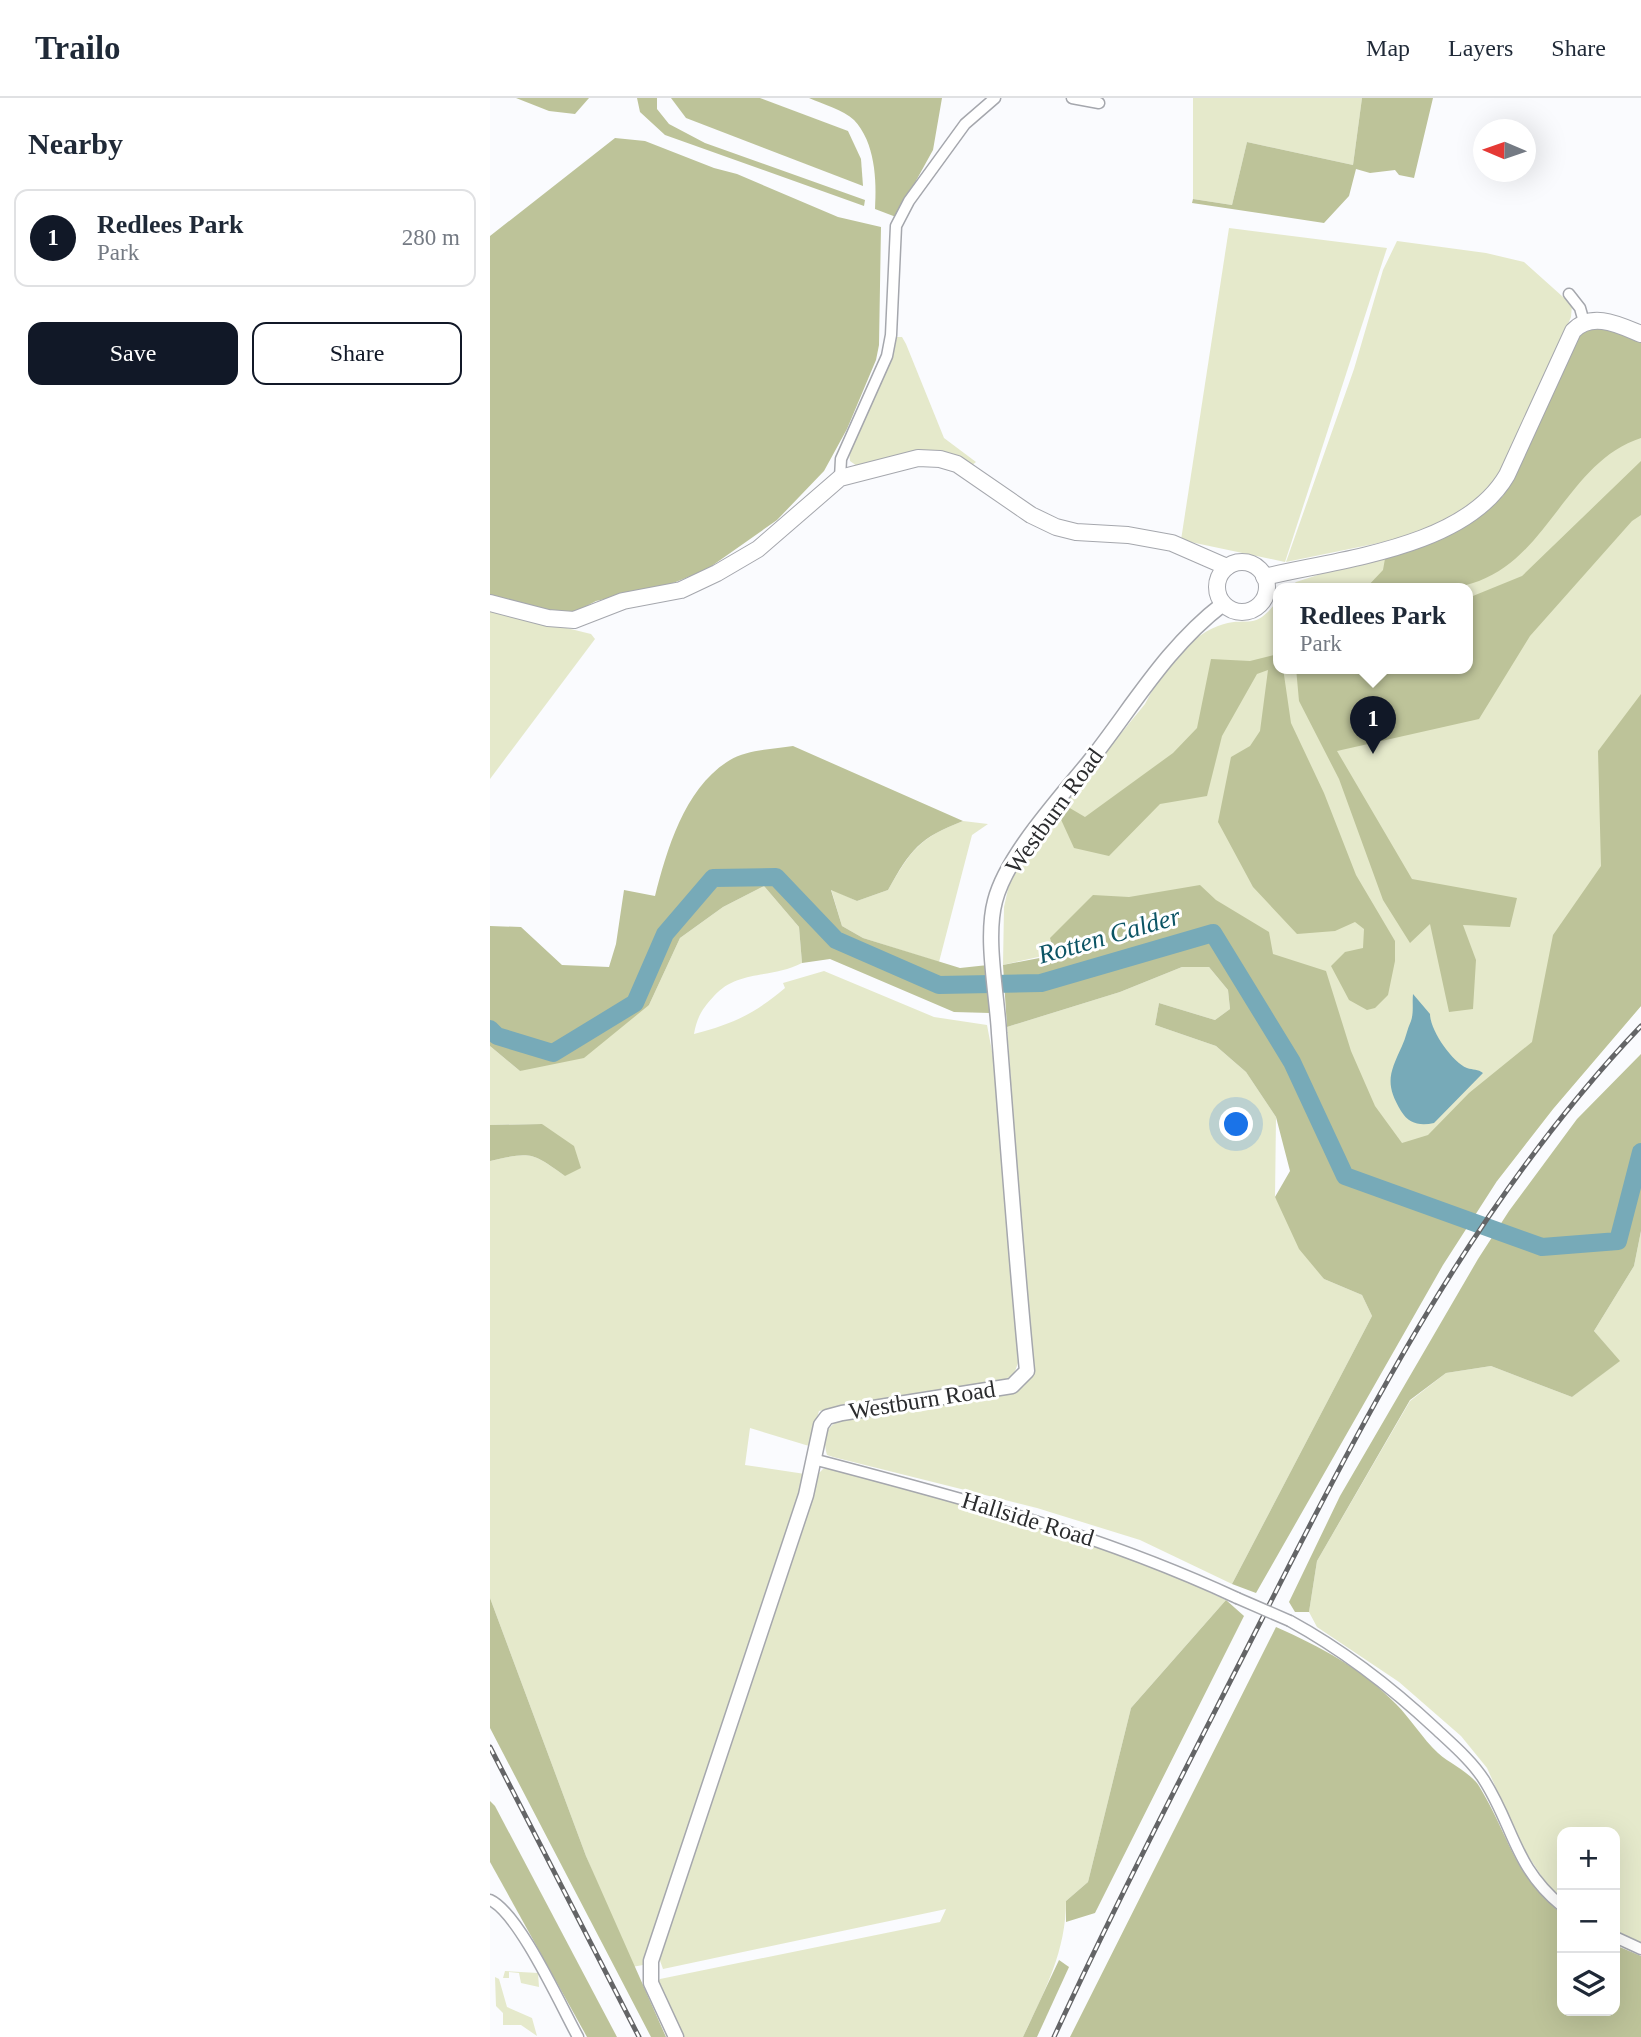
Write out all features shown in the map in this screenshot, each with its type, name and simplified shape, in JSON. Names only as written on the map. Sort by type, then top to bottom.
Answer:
[{"type":"main road","points":[[1264,577],[1406,543],[1447,527],[1482,506],[1507,475],[1568,339],[1584,322],[1605,321],[1641,334]]},
{"type":"main road","points":[[490,603],[560,620],[581,619],[613,605],[681,590],[728,567],[781,531],[840,478],[906,460],[946,460],[976,474],[1031,514],[1056,527],[1161,541],[1206,555],[1227,566]]},
{"type":"main road","points":[[1235,563],[1250,564],[1264,577],[1265,597],[1255,609],[1238,612],[1223,604],[1216,589],[1217,580],[1227,566],[1235,563]]},
{"type":"street","points":[[840,478],[841,459],[887,356],[891,335],[896,226],[909,201],[965,124],[995,98]]},
{"type":"street","points":[[1072,98],[1099,103]]},
{"type":"street","points":[[1569,294],[1580,308],[1584,322]]},
{"type":"street","name":"Westburn Road","points":[[676,2037],[651,1983],[651,1961],[806,1495],[821,1425],[827,1417],[1012,1386],[1027,1371],[993,950],[992,922],[995,900],[1005,877],[1046,816],[1171,652],[1223,604]]},
{"type":"street","name":"Hallside Road","points":[[813,1459],[1060,1526],[1164,1564],[1290,1621],[1357,1660],[1396,1691],[1456,1748],[1484,1779],[1523,1863],[1557,1900]]},
{"type":"street","points":[[490,1900],[501,1905],[516,1925],[578,2037]]},
{"type":"street","points":[[1620,1939],[1641,1949]]},
{"type":"green space","points":[[516,98],[589,98],[575,114],[549,111]]},
{"type":"green space","points":[[637,98],[657,98],[657,109],[669,124],[705,143],[865,200],[864,206],[665,135],[640,112]]},
{"type":"green space","points":[[671,98],[760,98],[848,131],[861,159],[863,186],[686,118]]},
{"type":"green space","points":[[809,98],[942,98],[933,150],[896,217],[875,209],[873,162],[861,129],[845,113]]},
{"type":"green space","points":[[1193,98],[1362,98],[1353,165],[1247,142],[1232,205],[1193,199]]},
{"type":"green space","points":[[1362,98],[1433,98],[1414,178],[1399,175],[1395,170],[1370,173],[1356,169],[1349,196],[1324,223],[1192,203],[1193,199],[1232,205],[1247,142],[1353,165]]},
{"type":"green space","points":[[615,138],[645,141],[714,168],[737,174],[838,217],[881,227],[879,345],[876,360],[847,429],[824,471],[777,520],[706,570],[668,585],[596,601],[575,612],[554,614],[490,596],[490,236]]},
{"type":"green space","points":[[1229,228],[1387,248],[1285,562],[1181,540]]},
{"type":"green space","points":[[1397,241],[1486,253],[1524,262],[1572,305],[1571,317],[1507,465],[1483,496],[1444,522],[1403,538],[1286,562],[1354,369],[1383,270]]},
{"type":"green space","points":[[1597,327],[1641,339],[1641,438],[1616,450],[1595,466],[1524,551],[1503,568],[1479,581],[1371,583],[1383,570],[1386,553],[1474,519],[1503,496],[1574,340],[1583,331]]},
{"type":"green space","points":[[897,337],[902,337],[906,344],[944,438],[976,462],[971,466],[961,460],[857,466],[850,461],[849,450],[884,377]]},
{"type":"green space","points":[[1641,339],[1641,1006],[1553,1109],[1497,1181],[1385,1157],[1219,916],[1003,965],[1004,907],[1010,880],[1063,804],[1145,704],[1166,670],[1185,648],[1206,632],[1229,623],[1256,620],[1273,606],[1273,674],[1473,674],[1473,583],[1295,583],[1386,553],[1474,519],[1503,496],[1521,461]]},
{"type":"green space","points":[[1641,461],[1641,515],[1632,521],[1530,636],[1479,719],[1337,751],[1412,879],[1517,898],[1510,927],[1463,925],[1476,960],[1473,1009],[1449,1012],[1430,924],[1410,943],[1383,900],[1339,779],[1299,701],[1297,674],[1473,674],[1473,596],[1522,576]]},
{"type":"green space","points":[[490,609],[591,634],[595,639],[490,779]]},
{"type":"green space","points":[[1273,655],[1273,674],[1284,674],[1291,723],[1324,793],[1356,875],[1395,941],[1395,961],[1388,995],[1375,1008],[1367,1010],[1349,1000],[1331,966],[1345,952],[1363,948],[1364,929],[1355,922],[1335,931],[1297,934],[1253,887],[1218,822],[1231,757],[1250,746],[1260,731],[1268,670],[1257,674],[1222,736],[1207,796],[1160,804],[1109,856],[1074,848],[1058,813],[1063,804],[1085,817],[1173,753],[1197,728],[1211,659],[1250,661]]},
{"type":"green space","points":[[1641,694],[1641,1006],[1553,1109],[1497,1181],[1443,1265],[1256,1593],[1232,1584],[1372,1316],[1362,1295],[1324,1279],[1299,1249],[1275,1197],[1290,1171],[1276,1117],[1246,1072],[1216,1046],[1155,1025],[1159,1003],[1215,1020],[1230,1009],[1228,990],[1209,967],[1182,967],[1120,992],[1007,1027],[1003,965],[1055,955],[1050,938],[1093,895],[1129,897],[1200,885],[1216,900],[1269,932],[1273,954],[1326,971],[1351,1051],[1375,1106],[1402,1143],[1428,1135],[1469,1093],[1532,1042],[1553,935],[1601,866],[1598,751]]},
{"type":"green space","points":[[793,746],[963,821],[936,833],[918,846],[903,864],[888,890],[857,901],[831,890],[842,926],[863,938],[960,968],[988,965],[990,1013],[954,1012],[830,959],[802,963],[799,927],[764,886],[723,907],[680,938],[649,1005],[584,1058],[520,1071],[490,1046],[490,926],[521,927],[562,965],[609,967],[616,944],[624,890],[655,896],[672,839],[680,820],[701,786],[730,760],[760,750]]},
{"type":"green space","points":[[963,821],[988,824],[972,835],[939,962],[863,938],[842,926],[831,889],[857,901],[888,890],[918,847],[936,833]]},
{"type":"green space","points":[[764,886],[799,927],[802,963],[744,978],[723,987],[703,1009],[694,1034],[732,1022],[753,1011],[785,988],[783,983],[824,971],[934,1017],[987,1025],[998,1083],[1018,1363],[1014,1374],[1006,1379],[819,1411],[809,1446],[750,1428],[745,1465],[805,1474],[749,1652],[643,1965],[632,1967],[586,1856],[490,1598],[490,1161],[530,1156],[545,1162],[565,1176],[542,1124],[490,1125],[490,1046],[520,1071],[649,1005],[680,938],[723,907]]},
{"type":"green space","points":[[1182,967],[1209,967],[1228,990],[1230,1009],[1215,1020],[1159,1003],[1155,1025],[1216,1046],[1246,1072],[1276,1117],[1275,1197],[1324,1279],[1362,1295],[1372,1316],[1232,1584],[1140,1540],[1037,1508],[833,1457],[827,1455],[825,1444],[830,1427],[839,1421],[1014,1392],[1024,1386],[1031,1374],[1007,1027],[1120,992]]},
{"type":"green space","points":[[1641,1054],[1641,1231],[1634,1266],[1594,1331],[1620,1361],[1572,1397],[1491,1366],[1446,1373],[1410,1400],[1317,1561],[1309,1612],[1295,1612],[1289,1602],[1340,1496],[1478,1259],[1509,1211],[1577,1119]]},
{"type":"green space","points":[[542,1124],[574,1146],[581,1168],[565,1176],[545,1162],[530,1156],[490,1161],[490,1125]]},
{"type":"green space","points":[[1641,1231],[1641,1943],[1620,1932],[1620,1827],[1557,1827],[1557,1893],[1546,1883],[1523,1848],[1487,1768],[1461,1736],[1399,1682],[1317,1627],[1309,1612],[1317,1561],[1410,1401],[1446,1373],[1491,1366],[1572,1397],[1619,1361],[1594,1331],[1634,1266]]},
{"type":"green space","points":[[830,1468],[1036,1525],[1135,1558],[1226,1600],[1131,1708],[1088,1882],[1066,1901],[1058,1955],[1023,2037],[682,2037],[657,1983],[660,1979],[940,1922],[946,1909],[663,1969],[659,1958],[818,1474],[823,1469]]},
{"type":"green space","points":[[490,1598],[586,1856],[666,2037],[651,2037],[490,1728]]},
{"type":"green space","points":[[1226,1600],[1244,1616],[1095,1913],[1066,1922],[1066,1901],[1088,1882],[1131,1708]]},
{"type":"green space","points":[[1276,1627],[1309,1642],[1355,1669],[1396,1704],[1438,1753],[1470,1776],[1479,1786],[1522,1869],[1532,1884],[1557,1910],[1557,2016],[1620,2016],[1620,1947],[1641,1956],[1641,2037],[1070,2037]]},
{"type":"green space","points":[[490,1801],[617,2037],[587,2037],[490,1862]]},
{"type":"green space","points":[[1059,1960],[1069,1967],[1037,2037],[1023,2037]]},
{"type":"green space","points":[[505,1971],[538,1973],[539,1987],[521,1983],[519,1973],[509,1972],[509,1978],[503,1978]]},
{"type":"green space","points":[[495,1977],[499,1979],[507,2007],[532,2018],[537,2036],[521,2025],[503,2025],[503,2013],[496,2006]]},
{"type":"water","points":[[1413,994],[1430,1014],[1438,1037],[1455,1059],[1467,1068],[1483,1073],[1434,1123],[1429,1124],[1415,1123],[1404,1115],[1391,1086],[1394,1064],[1412,1018]]},
{"type":"waterway","name":"Rotten Calder","points":[[490,1029],[497,1036],[553,1053],[635,1003],[665,934],[713,878],[776,877],[836,940],[939,985],[1041,983],[1213,933],[1292,1062],[1345,1176],[1542,1247],[1618,1241],[1641,1152]]},
{"type":"railway","points":[[1054,2037],[1105,1930],[1304,1537],[1431,1306],[1528,1161],[1582,1092],[1641,1026]]},
{"type":"railway","points":[[490,1747],[639,2037]]},
{"type":"place","name":"Redlees Park","points":[[1373,754]]}]
